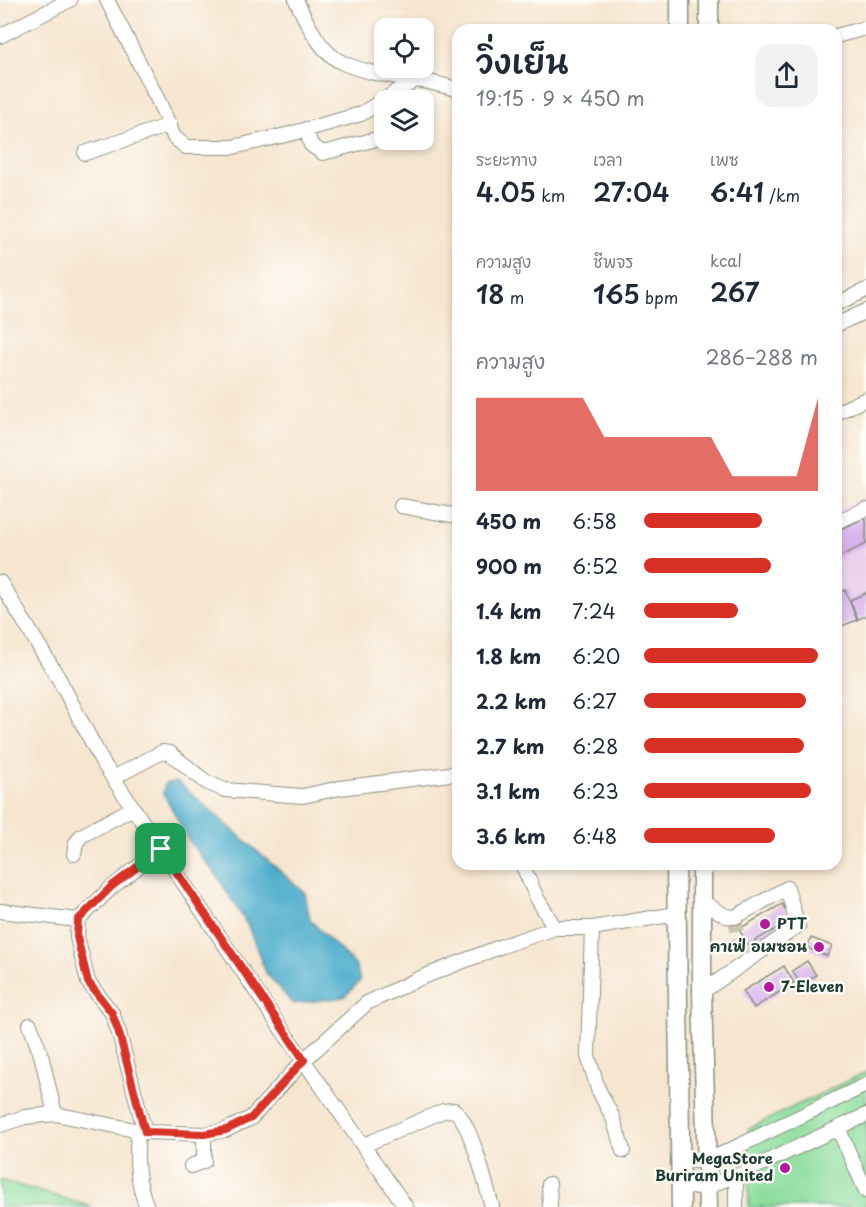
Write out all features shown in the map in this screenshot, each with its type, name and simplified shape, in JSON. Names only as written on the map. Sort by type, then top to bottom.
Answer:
[{"type":"main road","points":[[680,0],[680,24]]},
{"type":"main road","points":[[709,0],[709,24]]},
{"type":"main road","points":[[676,870],[681,1207]]},
{"type":"main road","points":[[702,870],[702,992],[708,1207]]},
{"type":"street","points":[[0,36],[47,5],[70,0]]},
{"type":"street","points":[[107,0],[174,137],[186,147],[233,147],[360,114],[374,107]]},
{"type":"street","points":[[296,0],[306,21],[324,48],[342,62],[376,72],[452,88]]},
{"type":"street","points":[[842,34],[866,28]]},
{"type":"street","points":[[403,90],[417,79]]},
{"type":"street","points":[[85,153],[170,125]]},
{"type":"street","points":[[306,129],[310,145],[323,153],[374,140]]},
{"type":"street","points":[[842,301],[866,290]]},
{"type":"street","points":[[842,322],[866,311]]},
{"type":"street","points":[[842,410],[866,399]]},
{"type":"street","points":[[401,506],[452,515]]},
{"type":"street","points":[[842,519],[866,508]]},
{"type":"street","points":[[0,582],[59,679],[103,763],[117,775],[133,808],[406,1207]]},
{"type":"street","points":[[117,775],[162,752],[171,753],[206,782],[225,790],[303,796],[452,774]]},
{"type":"street","points":[[74,854],[76,843],[81,836],[133,808]]},
{"type":"street","points":[[147,1207],[139,1187],[136,1161],[141,1131],[119,1033],[112,1013],[88,982],[77,937],[78,920],[112,886],[161,849]]},
{"type":"street","points":[[525,870],[537,898],[555,928]]},
{"type":"street","points":[[701,901],[726,916],[735,917],[787,888],[798,926],[702,992]]},
{"type":"street","points":[[0,911],[78,920]]},
{"type":"street","points":[[0,1125],[25,1116],[55,1114],[141,1131],[204,1134],[226,1130],[251,1118],[304,1060],[367,1004],[428,975],[555,928],[592,928],[676,914]]},
{"type":"street","points":[[592,928],[588,1056],[598,1089],[613,1118],[623,1151]]},
{"type":"street","points":[[30,1025],[41,1055],[55,1114]]},
{"type":"street","points":[[681,1161],[707,1161],[866,1085]]},
{"type":"street","points":[[364,1145],[443,1111],[454,1110],[460,1116],[473,1144],[492,1207]]},
{"type":"street","points":[[681,1188],[708,1186],[736,1176],[866,1115]]},
{"type":"street","points":[[838,1128],[866,1191]]},
{"type":"street","points":[[191,1166],[204,1161],[204,1134]]},
{"type":"street","points":[[736,1176],[736,1207]]},
{"type":"street","points":[[549,1184],[550,1207]]},
{"type":"shaded area","points":[[866,497],[866,619],[842,628],[842,508]]},
{"type":"green space","points":[[866,1072],[866,1207],[749,1207],[748,1129]]},
{"type":"green space","points":[[0,1180],[93,1207],[0,1207]]},
{"type":"water","points":[[178,782],[305,893],[310,920],[356,966],[360,981],[344,997],[293,1004],[266,973],[248,926],[216,874],[191,844],[163,793],[165,783]]},
{"type":"building","points":[[866,518],[866,544],[842,555],[842,528]]},
{"type":"building","points":[[845,590],[857,620],[842,626],[842,591]]},
{"type":"building","points":[[866,593],[866,616],[858,619],[850,600]]},
{"type":"building","name":"PTT","points":[[782,904],[791,920],[748,945],[739,929]]},
{"type":"building","name":"คาเฟ่ อเมซอน","points":[[811,938],[832,946],[827,956],[807,948]]},
{"type":"building","points":[[807,961],[816,975],[801,984],[792,971]]},
{"type":"building","name":"7-Eleven","points":[[784,966],[794,983],[754,1008],[743,991]]},
{"type":"tunnel","points":[[735,917],[742,964]]},
{"type":"place","name":"PTT","points":[[765,924]]},
{"type":"place","name":"คาเฟ่ อเมซอน","points":[[819,947]]},
{"type":"place","name":"7-Eleven","points":[[769,987]]},
{"type":"place","name":"MegaStore Buriram United","points":[[785,1168]]},
{"type":"route","points":[[161,849],[304,1060],[251,1118],[226,1130],[181,1135],[145,1132],[119,1033],[112,1013],[88,982],[77,937],[78,920],[112,886],[161,849]]}]
